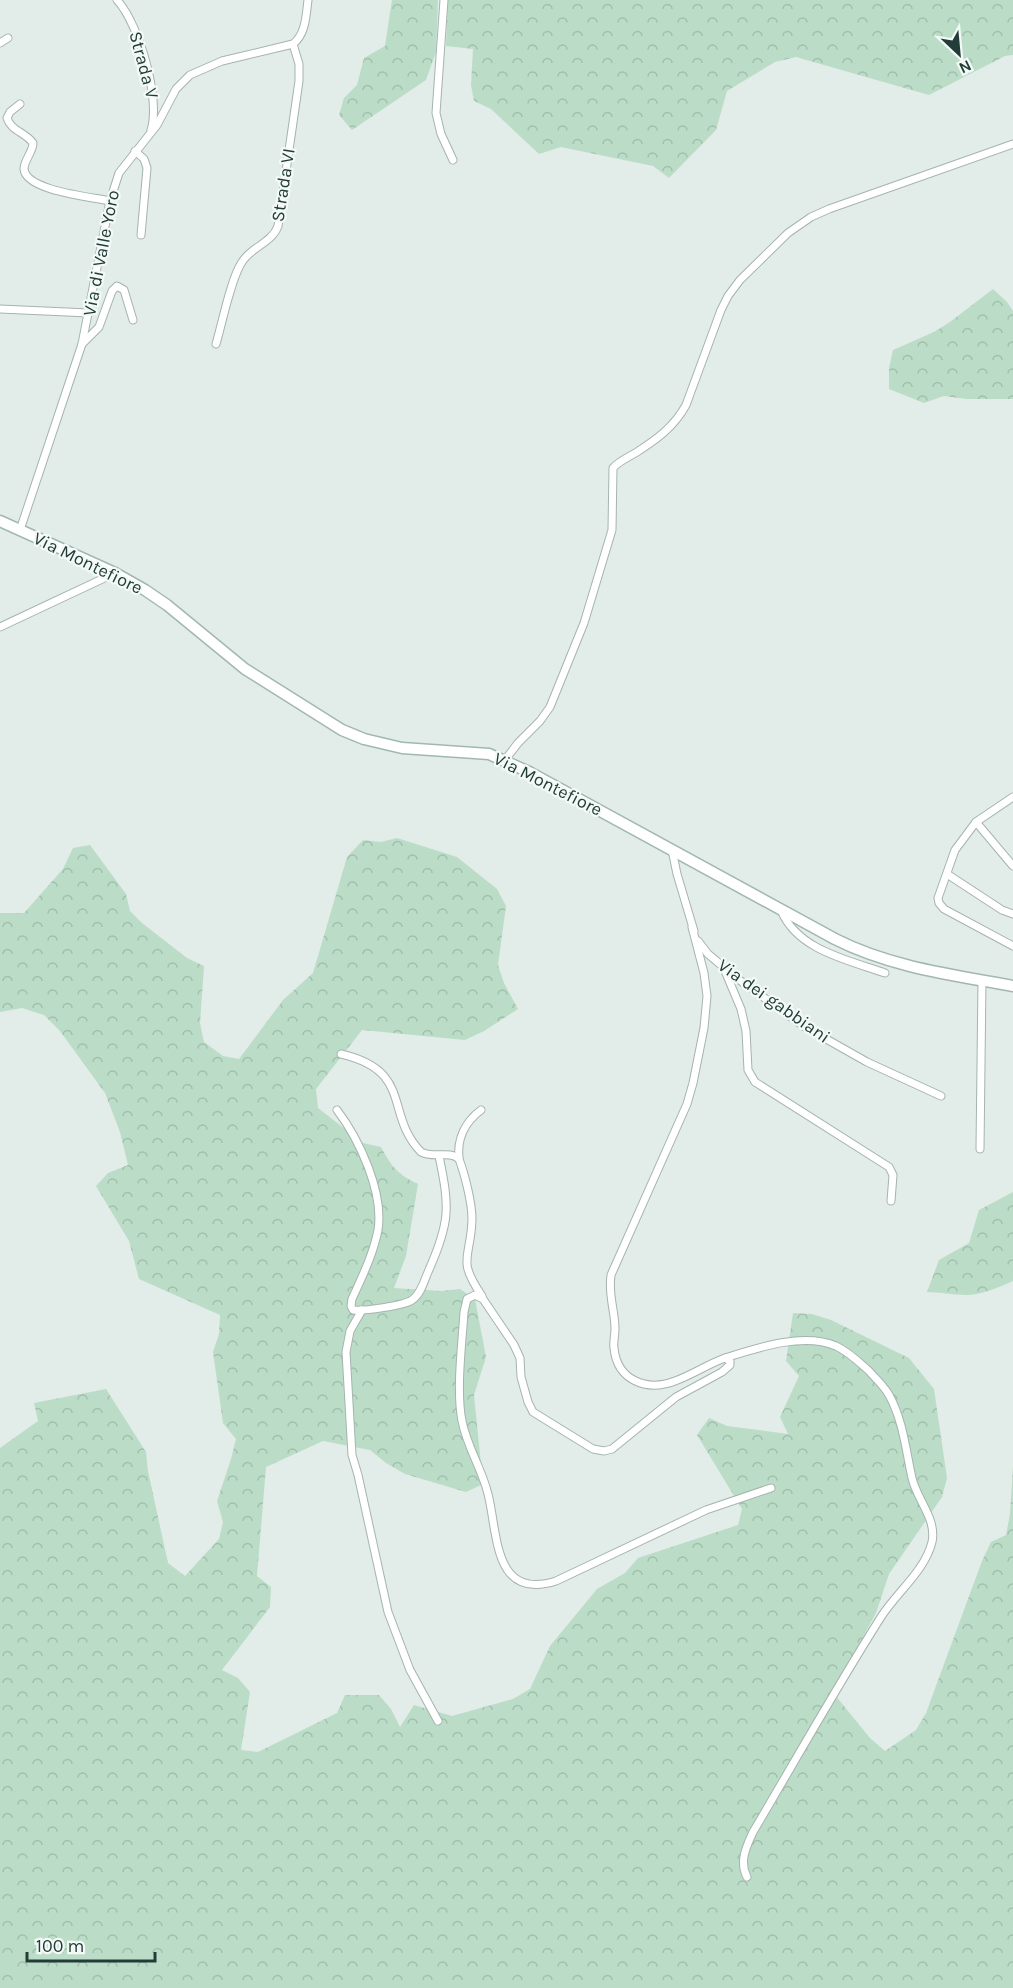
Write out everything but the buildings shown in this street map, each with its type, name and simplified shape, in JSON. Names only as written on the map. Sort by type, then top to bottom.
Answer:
[{"type":"main road","name":"Via Montefiore","points":[[0,521],[115,573],[145,590],[167,605],[244,669],[342,730],[394,747],[479,752],[505,760],[861,952],[918,968],[1013,986]]},
{"type":"street","name":"Strada V","points":[[117,0],[137,32],[154,99],[154,118],[149,135]]},
{"type":"street","points":[[293,44],[302,32],[308,0]]},
{"type":"street","points":[[444,0],[436,113],[441,134],[453,160]]},
{"type":"street","points":[[0,43],[8,38]]},
{"type":"street","name":"Via di Valle Yoro","points":[[20,530],[82,344],[110,201],[118,175],[159,121],[176,88],[194,73],[222,61],[293,44]]},
{"type":"street","name":"Strada VI","points":[[216,344],[240,265],[249,254],[273,236],[278,226],[299,81],[299,64],[293,44]]},
{"type":"street","points":[[20,104],[10,112],[7,118],[11,126],[33,142],[24,165],[27,177],[50,189],[110,201]]},
{"type":"street","points":[[505,760],[550,707],[584,623],[612,530],[613,468],[660,437],[679,417],[686,405],[721,310],[737,284],[782,238],[818,214],[1013,144]]},
{"type":"street","points":[[135,151],[144,159],[147,168],[141,235]]},
{"type":"street","points":[[82,344],[99,327],[112,291],[117,286],[124,290],[133,320]]},
{"type":"street","points":[[0,309],[89,313]]},
{"type":"street","points":[[0,627],[115,573]]},
{"type":"street","points":[[1013,797],[976,822],[957,847],[938,897],[940,905],[1013,946]]},
{"type":"street","points":[[976,822],[1013,866]]},
{"type":"street","name":"Via dei gabbiani","points":[[672,850],[676,874],[692,927],[702,947],[738,979],[806,1027],[867,1062],[941,1096]]},
{"type":"street","points":[[947,874],[1013,915]]},
{"type":"street","points":[[781,910],[791,928],[806,941],[885,973]]},
{"type":"street","points":[[692,927],[704,973],[706,996],[704,1028],[687,1104],[611,1275],[609,1292],[615,1327],[614,1350],[618,1363],[628,1378],[635,1382],[652,1385],[676,1380],[725,1358],[779,1343],[830,1344],[854,1357],[883,1385],[890,1396],[901,1425],[914,1487],[931,1521],[933,1532],[932,1542],[924,1561],[881,1616],[753,1833],[744,1855],[743,1867],[747,1877]]},
{"type":"street","points":[[723,966],[741,1009],[746,1031],[748,1066],[753,1079],[763,1089],[888,1165],[893,1175],[891,1201]]},
{"type":"street","points":[[980,1149],[982,980]]},
{"type":"street","points":[[341,1054],[361,1059],[379,1070],[390,1085],[407,1130],[417,1149],[429,1156],[454,1155],[460,1161]]},
{"type":"street","points":[[337,1110],[357,1140],[370,1174],[378,1205],[379,1223],[375,1243],[350,1303],[353,1310],[405,1303],[417,1295],[446,1223],[447,1205],[439,1156]]},
{"type":"street","points":[[481,1110],[468,1123],[459,1146],[472,1218],[466,1254],[467,1268],[471,1280],[520,1358],[521,1377],[531,1410],[596,1450],[606,1451],[614,1448],[676,1397],[727,1368],[730,1362],[725,1358]]},
{"type":"street","points":[[489,1306],[481,1296],[475,1295],[468,1298],[464,1306],[461,1411],[464,1430],[488,1492],[500,1556],[505,1568],[513,1577],[529,1583],[552,1582],[706,1510],[771,1488]]},
{"type":"street","points":[[362,1310],[350,1330],[346,1352],[352,1455],[388,1612],[414,1679],[438,1721]]},
{"type":"green space","points":[[392,0],[438,0],[436,52],[426,80],[352,130],[339,115],[344,98],[357,85],[364,58],[385,46]]},
{"type":"green space","points":[[448,0],[1013,0],[1013,55],[1005,56],[929,95],[796,57],[775,62],[727,91],[716,130],[669,178],[653,166],[561,147],[539,154],[491,109],[474,101],[471,85],[473,49],[446,46]]},
{"type":"green space","points":[[993,289],[1013,311],[1013,399],[967,399],[944,396],[924,403],[889,389],[889,368],[893,350],[934,332]]},
{"type":"green space","points":[[397,838],[457,857],[497,889],[506,906],[498,965],[504,983],[518,1009],[484,1031],[465,1040],[362,1030],[316,1089],[318,1108],[363,1143],[381,1147],[396,1169],[418,1184],[406,1256],[394,1288],[441,1291],[460,1289],[475,1299],[486,1357],[474,1395],[483,1484],[466,1492],[405,1474],[370,1450],[323,1441],[266,1467],[257,1576],[271,1587],[270,1607],[222,1670],[238,1678],[250,1692],[241,1750],[258,1752],[337,1713],[345,1695],[379,1695],[391,1709],[400,1727],[414,1705],[452,1716],[513,1699],[530,1689],[550,1646],[597,1589],[625,1573],[638,1558],[738,1525],[742,1509],[697,1435],[709,1418],[727,1426],[788,1434],[780,1417],[799,1376],[786,1361],[793,1313],[812,1314],[831,1320],[909,1358],[934,1389],[947,1478],[942,1497],[889,1574],[876,1613],[843,1674],[835,1695],[870,1738],[885,1751],[916,1730],[926,1713],[982,1561],[991,1542],[1006,1535],[1010,1514],[1013,1466],[1013,1988],[0,1988],[0,1448],[38,1421],[34,1403],[106,1389],[146,1452],[168,1563],[185,1576],[219,1539],[223,1522],[217,1501],[236,1439],[223,1423],[213,1352],[219,1334],[220,1315],[139,1279],[129,1241],[96,1186],[108,1173],[128,1165],[120,1132],[105,1093],[60,1031],[44,1015],[22,1008],[0,1012],[0,913],[24,913],[63,869],[73,848],[90,845],[126,894],[130,911],[187,958],[204,966],[200,1023],[204,1042],[223,1056],[239,1059],[283,1000],[313,973],[347,857],[363,840],[381,842]]},
{"type":"green space","points":[[1013,1192],[1013,1281],[972,1295],[927,1292],[939,1260],[969,1243],[979,1210]]}]
